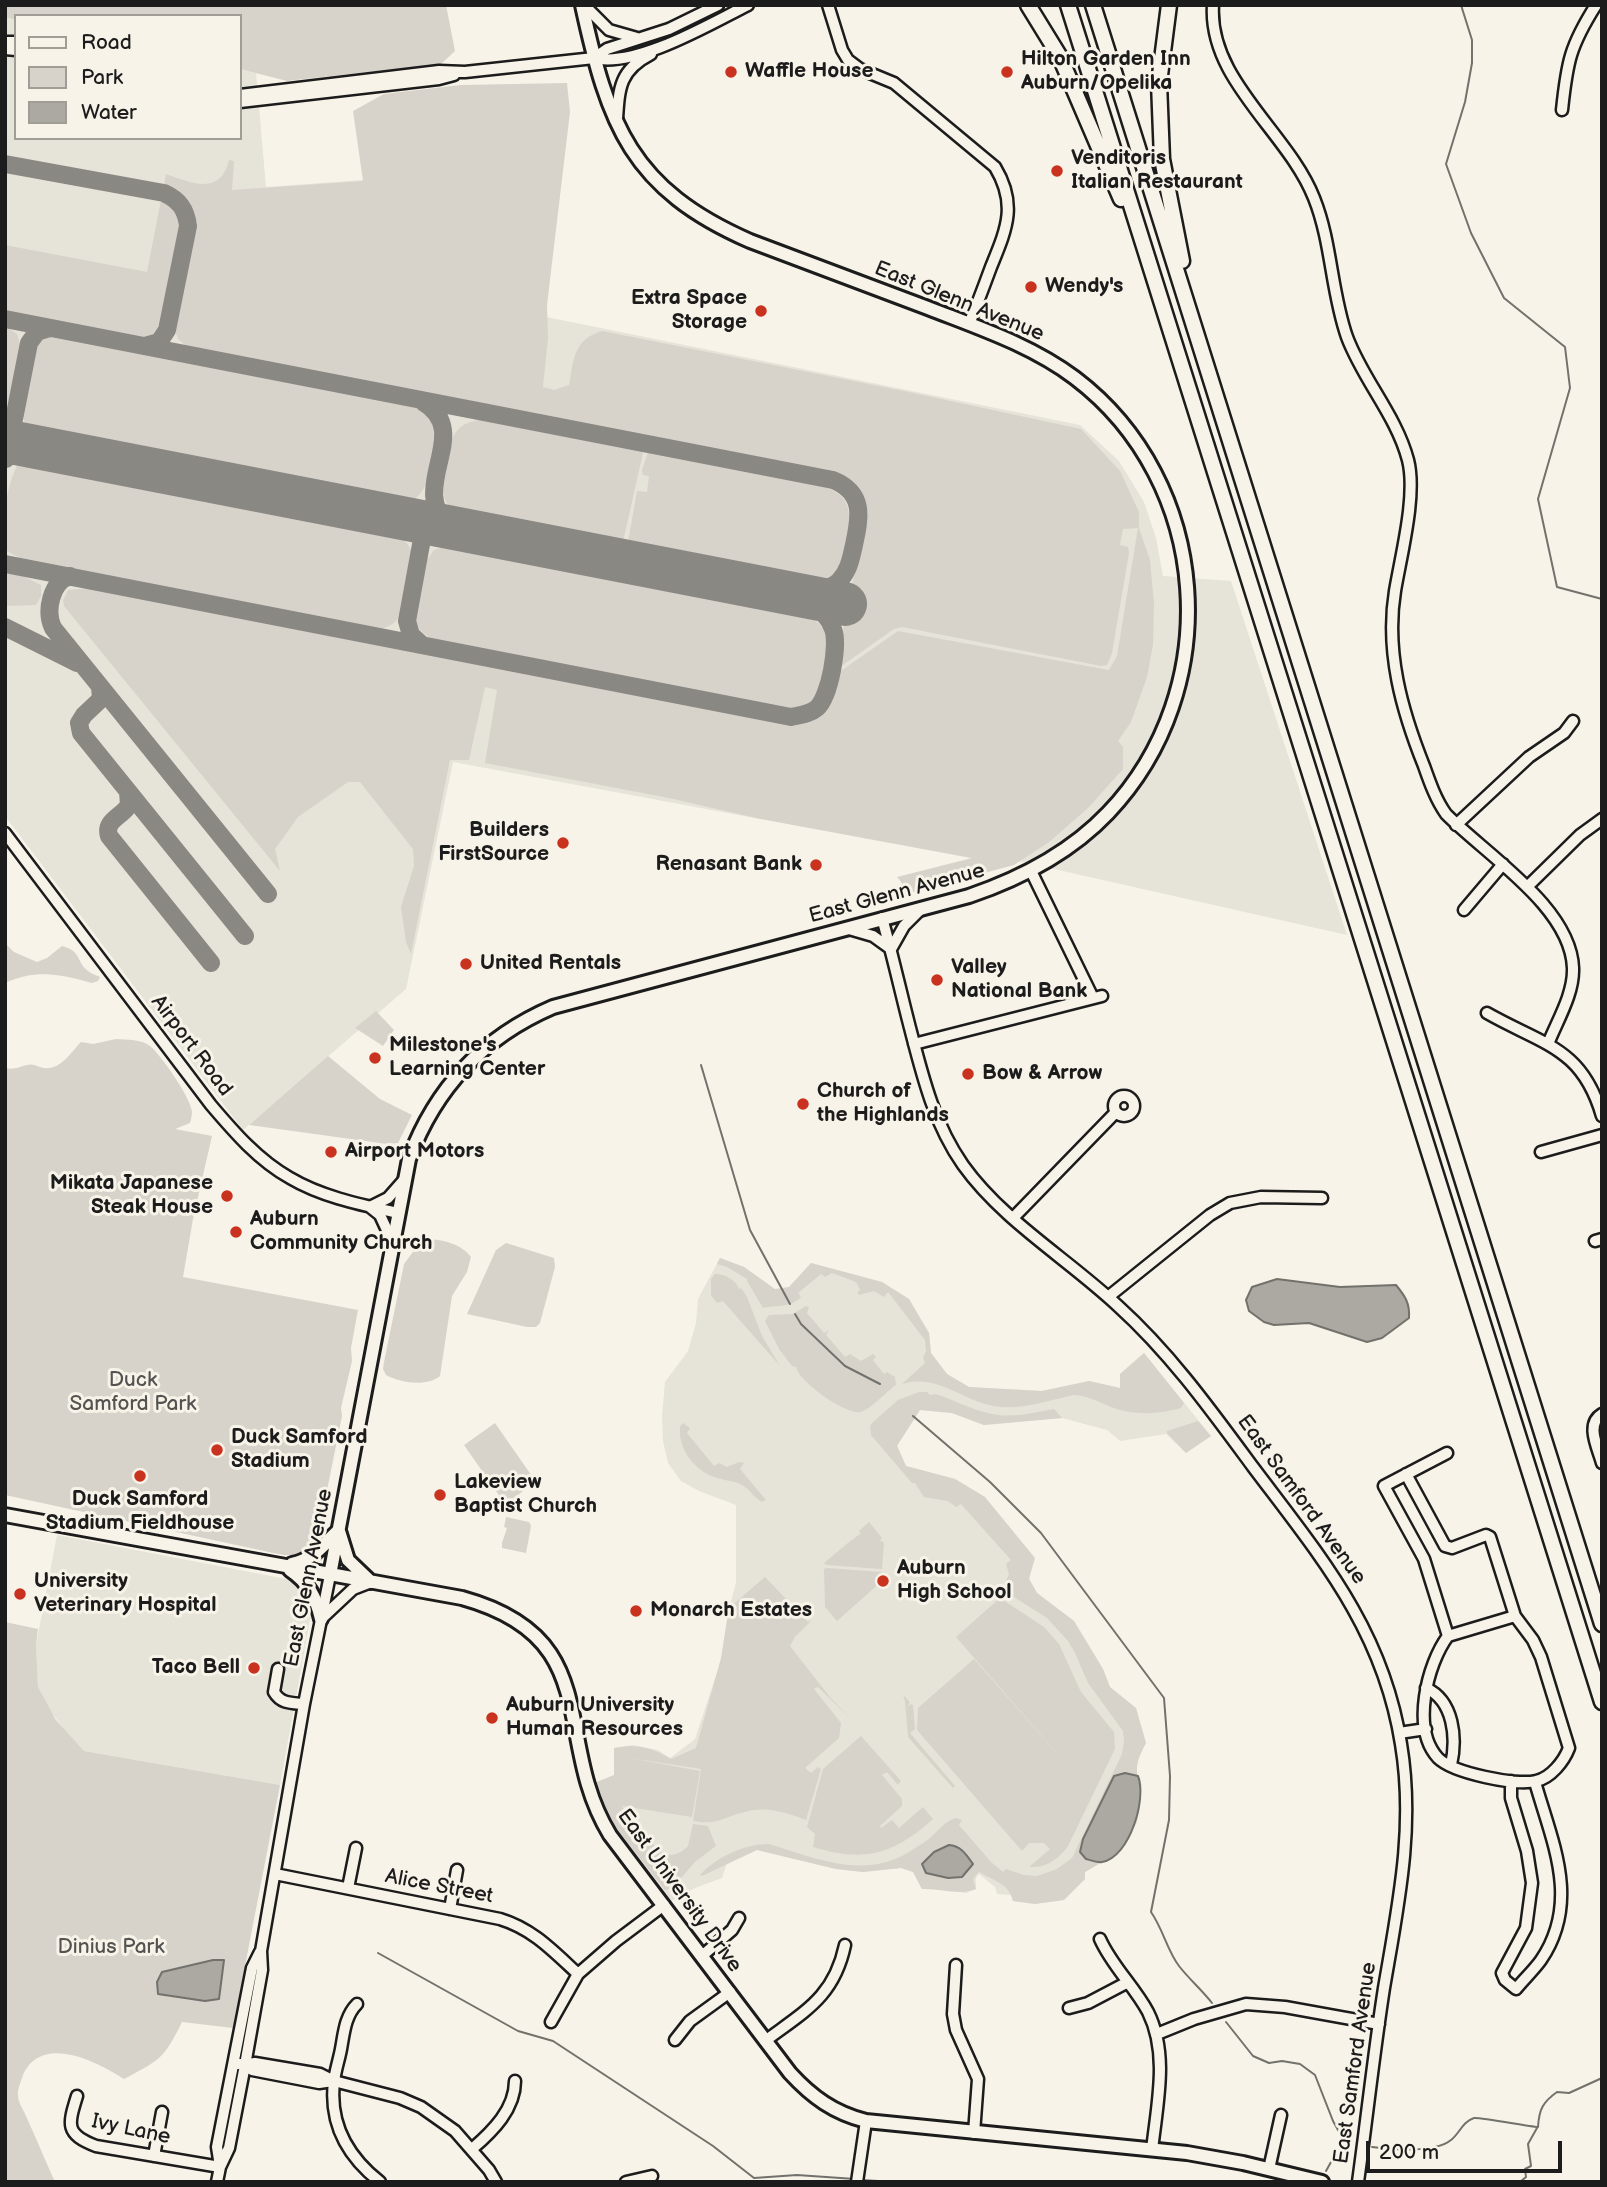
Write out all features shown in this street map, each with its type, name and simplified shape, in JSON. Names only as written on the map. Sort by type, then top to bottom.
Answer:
[{"type":"highway","points":[[1028,5],[1060,57],[1130,220],[1171,331]]},
{"type":"highway","points":[[1068,5],[1602,1702]]},
{"type":"highway","points":[[1093,5],[1602,1624]]},
{"type":"highway","points":[[1169,5],[1159,83],[1162,159],[1198,338]]},
{"type":"main road","name":"East Glenn Avenue","points":[[330,1575],[404,1180],[417,1138],[439,1097],[469,1062],[511,1028],[538,1013],[575,999],[922,908],[986,890],[1031,871],[1061,853],[1098,823],[1129,788],[1155,748],[1171,711],[1183,671],[1189,620],[1187,578],[1179,537],[1162,488],[1138,447],[1110,410],[1076,379],[1050,361],[1003,337],[750,241],[708,222],[685,206],[656,180],[617,127],[594,58],[583,5]]},
{"type":"main road","name":"East University Drive","points":[[5,1515],[463,1598],[510,1617],[536,1637],[555,1661],[565,1681],[574,1710],[587,1786],[595,1808],[611,1835],[765,2041],[806,2091],[839,2112],[866,2122],[1202,2155],[1322,2182]]},
{"type":"main road","points":[[284,1566],[305,1562],[338,1531],[348,1560],[371,1582]]},
{"type":"main road","points":[[284,1566],[309,1587],[321,1619]]},
{"type":"street","points":[[583,5],[609,30],[630,37],[645,38]]},
{"type":"street","points":[[594,58],[607,49],[645,38],[718,5]]},
{"type":"street","points":[[617,127],[618,97],[624,77],[638,61],[748,5]]},
{"type":"street","points":[[1213,5],[1214,37],[1223,61],[1298,168],[1314,197],[1324,228],[1347,336],[1363,371],[1399,433],[1409,463],[1410,489],[1392,617],[1395,668],[1407,724],[1438,803],[1457,825],[1528,886],[1563,932],[1571,948],[1574,970],[1570,990],[1548,1044]]},
{"type":"street","points":[[1562,110],[1567,62],[1578,34],[1596,5]]},
{"type":"street","points":[[828,6],[842,50],[848,60],[860,69],[894,83],[995,167],[1003,182],[1008,206],[1006,230],[969,324]]},
{"type":"street","points":[[242,95],[439,71],[465,72],[594,58],[606,61],[670,44]]},
{"type":"street","points":[[242,102],[439,79],[465,72]]},
{"type":"street","points":[[1457,825],[1529,757],[1564,733],[1573,721]]},
{"type":"street","points":[[1528,886],[1580,835],[1602,819]]},
{"type":"street","name":"Airport Road","points":[[5,834],[211,1105],[247,1146],[290,1178],[311,1189],[398,1213]]},
{"type":"street","points":[[1464,910],[1503,864]]},
{"type":"street","points":[[914,1044],[1098,997],[1031,871]]},
{"type":"street","points":[[845,928],[873,936],[891,949],[904,926],[922,908]]},
{"type":"street","name":"East Samford Avenue","points":[[883,918],[924,1084],[941,1126],[976,1182],[1013,1218],[1108,1297],[1174,1363],[1331,1569],[1355,1609],[1375,1653],[1393,1701],[1408,1812],[1405,1868],[1379,2024],[1358,2182]]},
{"type":"street","points":[[1487,1013],[1567,1056],[1587,1079],[1602,1116]]},
{"type":"street","points":[[1013,1218],[1116,1112]]},
{"type":"street","points":[[1541,1152],[1602,1135]]},
{"type":"street","points":[[393,1241],[380,1216],[370,1207],[388,1198],[404,1180]]},
{"type":"street","points":[[1108,1297],[1210,1215],[1230,1203],[1261,1197],[1322,1198]]},
{"type":"street","points":[[1602,1414],[1596,1418],[1592,1429],[1602,1463]]},
{"type":"street","points":[[1406,1475],[1445,1546],[1452,1548],[1486,1535],[1490,1538],[1515,1616],[1534,1640],[1569,1748],[1555,1770],[1535,1782],[1511,1781],[1461,1770],[1439,1758],[1429,1743],[1423,1714],[1426,1688],[1431,1669],[1448,1636],[1424,1559],[1384,1486],[1447,1453]]},
{"type":"street","name":"East Glenn Avenue","points":[[220,2167],[229,2148],[245,2065],[262,1970],[261,1951],[304,1704],[330,1575]]},
{"type":"street","points":[[321,1619],[353,1588],[371,1582]]},
{"type":"street","points":[[1448,1636],[1515,1616]]},
{"type":"street","points":[[278,1670],[274,1692],[278,1699],[304,1704]]},
{"type":"street","points":[[1426,1688],[1434,1691],[1444,1702],[1453,1727],[1454,1749],[1451,1765]]},
{"type":"street","points":[[1399,1733],[1426,1729]]},
{"type":"street","points":[[1511,1781],[1511,1798],[1527,1851],[1532,1883],[1526,1928],[1502,1973],[1505,1980],[1516,1989],[1541,1960],[1555,1934],[1561,1909],[1561,1873],[1535,1782]]},
{"type":"street","points":[[348,1888],[356,1848]]},
{"type":"street","points":[[450,1909],[457,1870]]},
{"type":"street","name":"Alice Street","points":[[275,1874],[500,1919],[529,1930],[578,1974]]},
{"type":"street","points":[[551,2022],[578,1974],[664,1905]]},
{"type":"street","points":[[702,1955],[733,1930],[739,1918]]},
{"type":"street","points":[[1100,1939],[1115,1966],[1147,2011],[1157,2034],[1160,2073],[1152,2150]]},
{"type":"street","points":[[765,2041],[821,1997],[841,1966],[845,1945]]},
{"type":"street","name":"East Glenn Avenue","points":[[218,2182],[220,2167],[217,2147],[252,1968],[261,1951]]},
{"type":"street","points":[[956,1965],[953,2014],[956,2030],[978,2079],[974,2133]]},
{"type":"street","points":[[1069,2008],[1088,2003],[1128,1982]]},
{"type":"street","points":[[675,2040],[690,2021],[730,1992]]},
{"type":"street","points":[[357,2004],[347,2019],[334,2081],[334,2112],[342,2140],[354,2158],[380,2182]]},
{"type":"street","points":[[1157,2034],[1194,2019],[1246,2004],[1285,2007],[1379,2024]]},
{"type":"street","points":[[234,2063],[245,2065],[252,2070],[319,2083],[334,2081],[400,2098],[421,2107],[443,2121],[472,2148],[496,2182]]},
{"type":"street","points":[[472,2148],[502,2118],[511,2104],[515,2081]]},
{"type":"street","name":"Ivy Lane","points":[[77,2096],[70,2126],[73,2134],[80,2140],[96,2146],[220,2167]]},
{"type":"street","points":[[154,2156],[162,2112]]},
{"type":"street","points":[[1269,2169],[1282,2115]]},
{"type":"street","points":[[857,2178],[866,2122]]},
{"type":"street","points":[[626,2182],[652,2176]]},
{"type":"shaded area","points":[[5,17],[14,19],[14,140],[242,140],[242,70],[256,73],[266,187],[390,178],[482,304],[1080,425],[1119,461],[1144,502],[1156,538],[1163,576],[1231,581],[1347,935],[1005,858],[992,862],[453,762],[406,989],[243,1130],[5,816]]},
{"type":"shaded area","name":"Auburn High School","points":[[720,1258],[744,1267],[774,1290],[789,1287],[811,1263],[882,1282],[909,1299],[929,1333],[931,1353],[947,1374],[969,1387],[1042,1391],[1089,1381],[1120,1388],[1120,1374],[1144,1353],[1211,1436],[1186,1453],[1166,1434],[1120,1441],[1107,1430],[1062,1418],[984,1425],[952,1413],[920,1410],[897,1445],[906,1466],[955,1479],[985,1497],[1037,1593],[1074,1621],[1103,1669],[1110,1687],[1136,1708],[1146,1743],[1135,1773],[1141,1797],[1137,1823],[1108,1859],[1085,1872],[1085,1879],[1064,1900],[1035,1904],[1013,1901],[1011,1895],[997,1894],[995,1887],[979,1874],[976,1878],[976,1889],[966,1893],[935,1888],[922,1889],[913,1872],[901,1868],[863,1872],[836,1869],[757,1850],[727,1863],[722,1878],[695,1888],[664,1905],[610,1835],[587,1786],[614,1775],[614,1748],[633,1745],[658,1750],[670,1758],[695,1739],[721,1660],[728,1612],[736,1583],[736,1505],[681,1481],[668,1463],[663,1441],[665,1382],[688,1351],[696,1323],[698,1299]]},
{"type":"shaded area","points":[[57,1535],[297,1581],[313,1603],[280,1785],[84,1751],[68,1735],[45,1703],[38,1687],[36,1645]]},
{"type":"green space","points":[[5,5],[446,5],[455,51],[441,64],[287,81],[242,70],[242,14],[14,14],[14,19],[5,17]]},
{"type":"green space","points":[[567,83],[570,112],[547,305],[548,338],[543,387],[554,390],[569,385],[580,345],[602,331],[1081,429],[1120,471],[1139,512],[1139,528],[1150,560],[1154,604],[1153,645],[1147,677],[1131,722],[1118,741],[1123,747],[1123,769],[1088,808],[1049,842],[1014,865],[910,893],[897,877],[972,858],[485,763],[497,690],[485,687],[469,760],[450,760],[411,954],[406,942],[401,907],[414,866],[413,849],[360,782],[348,782],[298,817],[275,849],[280,871],[64,606],[63,600],[68,590],[91,588],[147,596],[790,722],[801,721],[817,714],[827,702],[835,675],[898,631],[1109,670],[1117,656],[1138,528],[1123,529],[1120,545],[1128,547],[1129,553],[1112,653],[1107,665],[902,627],[894,629],[840,667],[836,667],[866,513],[856,489],[837,475],[187,347],[178,339],[174,327],[194,222],[188,202],[178,192],[164,185],[166,174],[195,183],[212,183],[225,171],[229,160],[234,161],[232,190],[363,181],[353,111],[384,94],[460,85]]},
{"type":"green space","points":[[161,200],[170,203],[176,210],[179,227],[160,323],[153,334],[141,338],[5,312],[5,245],[147,272]]},
{"type":"green space","points":[[5,326],[17,334],[21,347],[5,415]]},
{"type":"green space","points":[[53,336],[413,406],[430,419],[435,436],[427,482],[415,499],[397,503],[32,432],[25,424],[22,413],[35,349],[43,339]]},
{"type":"green space","points":[[480,420],[641,451],[643,453],[622,546],[463,516],[451,508],[446,502],[443,487],[449,446],[461,427]]},
{"type":"green space","points":[[648,452],[827,487],[835,491],[845,501],[849,517],[848,540],[838,570],[828,580],[812,584],[627,548],[637,491],[647,492],[649,476],[643,475],[642,470]]},
{"type":"green space","points":[[20,459],[393,532],[407,543],[413,556],[404,607],[392,625],[374,630],[24,560],[5,550],[8,493]]},
{"type":"green space","points":[[453,544],[802,612],[819,624],[826,634],[829,650],[824,683],[810,706],[789,711],[434,642],[419,629],[415,620],[423,566],[434,550]]},
{"type":"green space","points":[[5,570],[41,585],[41,596],[36,605],[5,606]]},
{"type":"green space","points":[[5,943],[14,952],[37,962],[62,946],[68,948],[88,971],[100,977],[92,983],[59,975],[38,974],[5,983]]},
{"type":"green space","points":[[376,1011],[394,1030],[383,1046],[355,1028]]},
{"type":"green space","name":"Duck Samford Park","points":[[116,1039],[138,1041],[150,1046],[175,1077],[192,1112],[190,1123],[175,1129],[212,1136],[183,1277],[358,1310],[351,1348],[352,1361],[317,1540],[307,1552],[294,1555],[271,1553],[5,1495],[5,1068],[32,1064],[50,1068],[65,1060],[81,1042],[93,1044]]},
{"type":"green space","points":[[328,1056],[380,1099],[412,1115],[398,1143],[387,1144],[249,1125]]},
{"type":"green space","points":[[426,1239],[451,1243],[471,1257],[467,1272],[452,1296],[440,1376],[428,1382],[414,1383],[392,1378],[386,1375],[383,1369],[404,1264],[421,1241]]},
{"type":"green space","points":[[506,1243],[554,1258],[555,1267],[540,1323],[536,1327],[467,1314],[496,1250]]},
{"type":"green space","points":[[720,1258],[744,1267],[775,1289],[789,1287],[811,1263],[882,1282],[909,1299],[929,1333],[931,1353],[947,1374],[969,1387],[1042,1391],[1089,1381],[1120,1388],[1120,1374],[1144,1353],[1184,1403],[1181,1408],[1173,1410],[1138,1413],[1074,1395],[1024,1406],[1004,1407],[982,1403],[926,1382],[902,1384],[925,1363],[925,1340],[888,1292],[884,1297],[874,1291],[859,1295],[856,1282],[832,1273],[825,1277],[821,1274],[798,1293],[801,1297],[797,1301],[788,1305],[763,1308],[747,1279],[717,1264]]},
{"type":"green space","points":[[715,1274],[730,1278],[741,1288],[762,1336],[780,1366],[723,1301],[717,1303],[711,1295],[711,1279]]},
{"type":"green space","points":[[806,1306],[809,1307],[807,1313],[824,1333],[829,1330],[826,1335],[845,1357],[850,1354],[861,1361],[873,1354],[876,1357],[873,1360],[884,1374],[887,1372],[895,1377],[896,1385],[864,1411],[853,1412],[814,1389],[779,1349],[765,1321],[769,1315],[793,1314]]},
{"type":"green space","points":[[919,1392],[935,1394],[996,1415],[1021,1415],[1054,1409],[1062,1418],[984,1425],[952,1413],[920,1410],[897,1446],[906,1466],[955,1479],[985,1497],[1035,1558],[1029,1579],[1037,1593],[1074,1621],[1103,1669],[1110,1687],[1136,1708],[1146,1743],[1137,1764],[1140,1808],[1137,1820],[1132,1831],[1116,1850],[1085,1872],[1085,1879],[1064,1900],[1035,1904],[1013,1901],[1004,1886],[979,1872],[973,1879],[976,1889],[970,1891],[922,1889],[913,1872],[901,1868],[863,1872],[836,1869],[757,1850],[702,1876],[700,1875],[707,1868],[723,1857],[741,1849],[769,1844],[839,1864],[875,1865],[909,1852],[929,1839],[945,1823],[956,1818],[962,1820],[959,1825],[1003,1872],[1006,1869],[1037,1876],[1057,1869],[1072,1858],[1122,1754],[1123,1731],[1088,1683],[1068,1641],[1047,1618],[1006,1592],[1004,1586],[1009,1574],[1006,1564],[1011,1560],[961,1504],[956,1507],[948,1501],[924,1497],[915,1483],[912,1483],[871,1435],[870,1426],[873,1422],[898,1400]]},
{"type":"green space","points":[[1198,1421],[1211,1436],[1186,1453],[1167,1431]]},
{"type":"green space","points":[[495,1423],[536,1482],[505,1504],[464,1445]]},
{"type":"green space","points":[[683,1423],[690,1428],[687,1433],[714,1466],[719,1463],[727,1467],[739,1462],[744,1463],[740,1469],[766,1500],[762,1502],[742,1485],[712,1476],[697,1467],[682,1445],[680,1427]]},
{"type":"green space","points":[[506,1517],[529,1522],[531,1526],[526,1553],[502,1548],[507,1528],[504,1527]]},
{"type":"green space","points":[[869,1522],[884,1543],[882,1569],[824,1563],[861,1534],[859,1531]]},
{"type":"green space","points":[[824,1569],[882,1572],[882,1581],[837,1621],[825,1607]]},
{"type":"green space","points":[[765,1577],[808,1622],[812,1620],[790,1646],[829,1696],[851,1719],[818,1687],[814,1689],[841,1723],[839,1738],[805,1768],[811,1773],[818,1767],[821,1769],[806,1820],[782,1812],[758,1810],[713,1822],[693,1821],[701,1769],[630,1758],[700,1771],[692,1817],[622,1806],[658,1850],[672,1855],[688,1846],[693,1824],[708,1826],[716,1846],[696,1861],[672,1888],[665,1890],[613,1824],[601,1803],[595,1783],[614,1775],[614,1748],[643,1748],[671,1759],[696,1748],[721,1658],[729,1608]]},
{"type":"green space","points":[[1000,1598],[1044,1627],[1059,1644],[1081,1692],[1114,1732],[1115,1749],[1068,1846],[1051,1862],[1035,1867],[1029,1867],[1050,1849],[1044,1843],[1029,1843],[1022,1851],[917,1730],[918,1708],[974,1659],[1075,1774],[956,1637]]},
{"type":"green space","name":"Dinius Park","points":[[5,1622],[38,1629],[38,1687],[56,1720],[84,1751],[280,1785],[233,2028],[182,2022],[160,2057],[124,2079],[85,2059],[56,2053],[32,2062],[23,2075],[18,2091],[19,2101],[55,2182],[7,2180]]},
{"type":"green space","points":[[903,1695],[910,1702],[907,1707],[913,1705],[915,1729],[910,1733],[955,1786],[953,1788],[908,1737]]},
{"type":"green space","points":[[861,1736],[901,1781],[898,1785],[887,1772],[882,1775],[902,1799],[902,1806],[880,1826],[881,1828],[892,1820],[899,1828],[923,1807],[933,1819],[905,1840],[878,1852],[848,1854],[813,1847],[815,1834],[807,1827],[823,1769]]},
{"type":"water","points":[[1277,1279],[1340,1287],[1396,1285],[1406,1300],[1409,1318],[1382,1338],[1367,1342],[1309,1323],[1274,1325],[1264,1322],[1249,1311],[1246,1300],[1252,1287]]},
{"type":"water","points":[[1125,1773],[1138,1776],[1140,1786],[1134,1825],[1121,1850],[1112,1858],[1100,1862],[1086,1859],[1080,1852],[1083,1839],[1114,1776]]},
{"type":"water","points":[[949,1845],[960,1849],[973,1864],[962,1877],[948,1878],[926,1873],[922,1864],[934,1852]]},
{"type":"water","points":[[224,1960],[219,1999],[205,2001],[158,1994],[157,1982],[162,1972]]},
{"type":"waterway","points":[[1461,5],[1472,40],[1472,63],[1465,102],[1446,164],[1471,233],[1504,298],[1565,347],[1570,388],[1538,499],[1557,587],[1602,599]]},
{"type":"waterway","points":[[701,1065],[750,1230],[790,1304]]},
{"type":"waterway","points":[[795,1314],[801,1324],[845,1366],[880,1384]]},
{"type":"waterway","points":[[913,1416],[990,1482],[1041,1533],[1164,1698],[1170,1776],[1169,1820],[1151,1912],[1179,1966],[1212,2003]]},
{"type":"waterway","points":[[378,1953],[518,2031],[553,2041],[713,2146],[754,2178],[797,2175],[855,2179]]},
{"type":"waterway","points":[[1226,2022],[1253,2056],[1269,2063],[1282,2061],[1300,2064],[1315,2075],[1333,2121],[1348,2148],[1336,2153],[1326,2171]]},
{"type":"waterway","points":[[1372,2147],[1402,2150],[1435,2147],[1451,2140],[1474,2118],[1538,2127],[1543,2106],[1557,2092],[1569,2093],[1602,2078]]},
{"type":"waterway","points":[[1520,2182],[1526,2177],[1525,2169],[1531,2166],[1528,2144],[1537,2128]]},
{"type":"waterway","points":[[861,2180],[895,2182]]},
{"type":"waterway","points":[[915,2182],[930,2182]]},
{"type":"taxiway","points":[[5,164],[164,193],[181,206],[188,226],[167,330],[159,342],[145,346]]},
{"type":"taxiway","points":[[5,319],[833,480],[851,492],[858,507],[858,525],[852,555],[839,581],[827,589],[804,596]]},
{"type":"taxiway","points":[[28,445],[18,437],[13,424],[29,343],[37,332],[50,328]]},
{"type":"taxiway","points":[[423,402],[437,415],[443,429],[443,445],[434,495],[438,512],[450,527]]},
{"type":"taxiway","points":[[6,459],[15,449],[28,445]]},
{"type":"taxiway","points":[[401,518],[418,530],[422,539],[407,621],[411,635],[421,644]]},
{"type":"taxiway","points":[[5,564],[791,717],[811,712],[822,702],[834,657],[835,636],[831,624],[804,596]]},
{"type":"taxiway","points":[[70,576],[58,584],[51,598],[53,628],[268,894]]},
{"type":"taxiway","points":[[5,627],[77,663]]},
{"type":"taxiway","points":[[100,686],[101,699],[79,723],[81,733],[245,936]]},
{"type":"taxiway","points":[[128,791],[129,805],[111,822],[109,836],[211,963]]},
{"type":"runway","points":[[5,441],[845,604]]},
{"type":"place","name":"Waffle House","points":[[731,72]]},
{"type":"place","name":"Hilton Garden Inn Auburn/Opelika","points":[[1007,72]]},
{"type":"place","name":"Venditoris Italian Restaurant","points":[[1057,171]]},
{"type":"place","name":"Wendy's","points":[[1031,287]]},
{"type":"place","name":"Extra Space Storage","points":[[761,311]]},
{"type":"place","name":"Builders FirstSource","points":[[563,843]]},
{"type":"place","name":"Renasant Bank","points":[[816,865]]},
{"type":"place","name":"United Rentals","points":[[466,964]]},
{"type":"place","name":"Valley National Bank","points":[[937,980]]},
{"type":"place","name":"Milestone's Learning Center","points":[[375,1058]]},
{"type":"place","name":"Bow & Arrow","points":[[968,1074]]},
{"type":"place","name":"Church of the Highlands","points":[[803,1104]]},
{"type":"place","name":"Airport Motors","points":[[331,1152]]},
{"type":"place","name":"Mikata Japanese Steak House","points":[[227,1196]]},
{"type":"place","name":"Auburn Community Church","points":[[236,1232]]},
{"type":"place","name":"Duck Samford Stadium","points":[[217,1450]]},
{"type":"place","name":"Duck Samford Stadium Fieldhouse","points":[[140,1476]]},
{"type":"place","name":"Lakeview Baptist Church","points":[[440,1495]]},
{"type":"place","name":"Auburn High School","points":[[883,1581]]},
{"type":"place","name":"University Veterinary Hospital","points":[[20,1594]]},
{"type":"place","name":"Monarch Estates","points":[[636,1611]]},
{"type":"place","name":"Taco Bell","points":[[254,1668]]},
{"type":"place","name":"Auburn University Human Resources","points":[[492,1718]]}]
